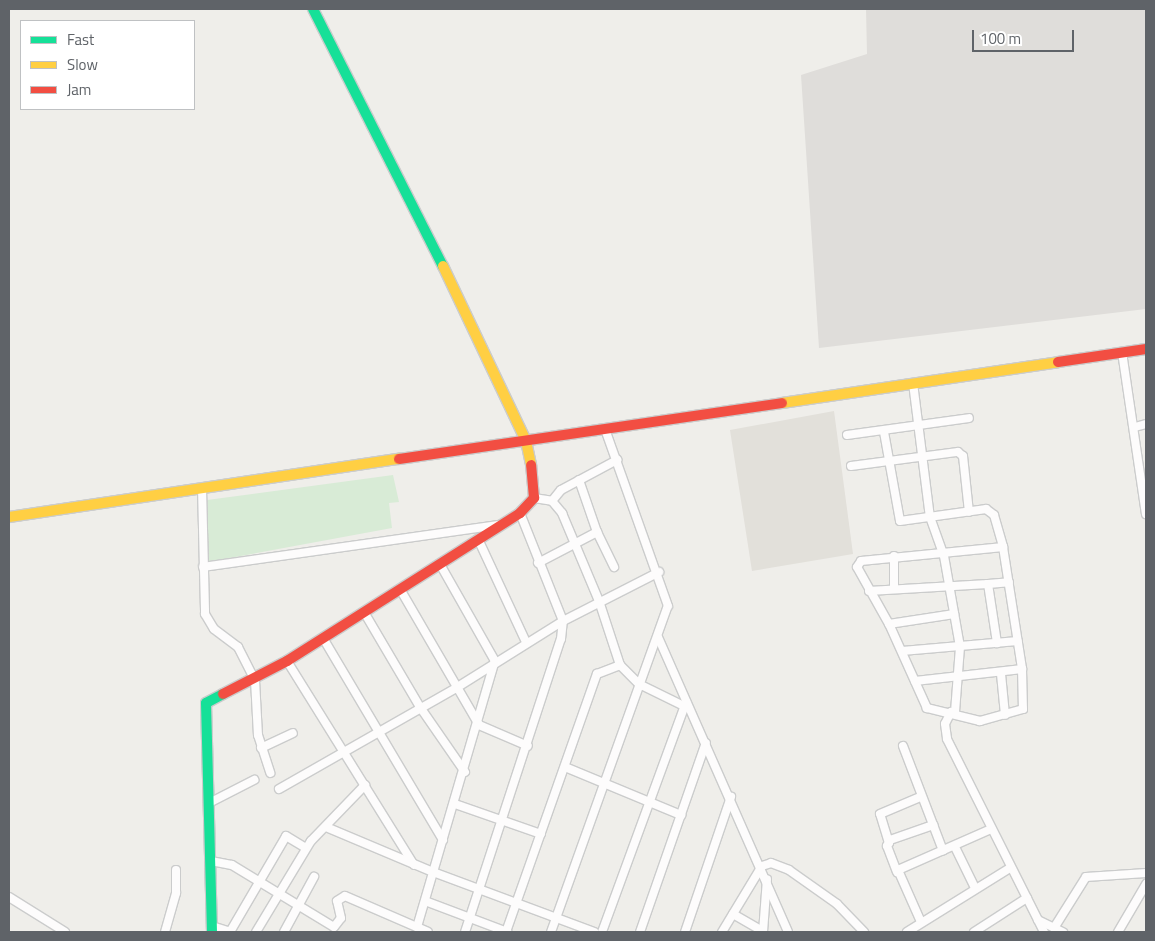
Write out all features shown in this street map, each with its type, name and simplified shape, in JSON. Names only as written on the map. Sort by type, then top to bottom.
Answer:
[{"type":"street","points":[[313,9],[482,342],[526,441],[534,498]]},
{"type":"street","points":[[9,516],[1146,349]]},
{"type":"street","points":[[1122,352],[1143,472],[1146,514]]},
{"type":"street","points":[[913,383],[925,457],[930,517],[944,556],[951,586],[960,648],[953,712],[946,724],[947,739],[990,829],[1044,932]]},
{"type":"street","points":[[847,435],[884,432],[970,418]]},
{"type":"street","points":[[1135,427],[1146,424]]},
{"type":"street","points":[[551,932],[668,606],[659,572],[605,429]]},
{"type":"street","points":[[884,432],[891,463],[898,518],[902,522],[986,509],[992,512],[1003,547],[1009,582],[1022,669],[1025,707],[1005,715],[973,721],[953,712],[927,708],[902,651],[889,624],[869,591],[858,564],[894,556],[944,556],[1003,547]]},
{"type":"street","points":[[851,466],[891,463],[961,453],[969,512]]},
{"type":"street","points":[[552,501],[557,493],[617,460]]},
{"type":"street","points":[[579,480],[597,532],[614,567]]},
{"type":"street","points":[[202,488],[207,618],[238,647],[255,680],[261,748],[270,773]]},
{"type":"street","points":[[534,498],[552,501],[562,513],[599,601],[620,665],[640,684],[685,704]]},
{"type":"street","points":[[306,848],[286,836],[230,932],[212,929],[206,703],[255,680],[287,661],[502,525],[520,513],[534,498]]},
{"type":"street","points":[[465,932],[528,746],[563,620],[538,563],[520,513]]},
{"type":"street","points":[[204,567],[502,525]]},
{"type":"street","points":[[538,563],[597,532]]},
{"type":"street","points":[[478,539],[526,642]]},
{"type":"street","points":[[894,556],[894,587]]},
{"type":"street","points":[[417,927],[479,725],[495,662],[440,564]]},
{"type":"street","points":[[278,789],[456,688],[563,620],[659,572]]},
{"type":"street","points":[[869,591],[894,587],[1009,582]]},
{"type":"street","points":[[988,584],[997,643]]},
{"type":"street","points":[[400,589],[479,725],[528,746]]},
{"type":"street","points":[[364,612],[420,707],[465,772]]},
{"type":"street","points":[[889,624],[954,614]]},
{"type":"street","points":[[658,637],[685,704],[706,743],[767,877],[788,932]]},
{"type":"street","points":[[323,638],[443,840]]},
{"type":"street","points":[[902,651],[960,648],[1018,641]]},
{"type":"street","points":[[287,661],[414,865]]},
{"type":"street","points":[[425,901],[507,932],[598,674],[620,665]]},
{"type":"street","points":[[915,681],[1001,674],[1022,669]]},
{"type":"street","points":[[1001,674],[1005,715]]},
{"type":"street","points":[[602,932],[685,704]]},
{"type":"street","points":[[261,748],[293,733]]},
{"type":"street","points":[[640,932],[706,743]]},
{"type":"street","points":[[903,746],[920,797],[943,851]]},
{"type":"street","points":[[565,767],[681,815]]},
{"type":"street","points":[[208,803],[254,780]]},
{"type":"street","points":[[256,932],[280,895],[306,848],[365,785]]},
{"type":"street","points":[[685,932],[731,797]]},
{"type":"street","points":[[920,797],[880,814],[897,872],[921,922]]},
{"type":"street","points":[[455,804],[541,834]]},
{"type":"street","points":[[889,842],[933,826]]},
{"type":"street","points":[[326,827],[414,865],[594,932]]},
{"type":"street","points":[[897,872],[990,829]]},
{"type":"street","points":[[954,847],[975,888]]},
{"type":"street","points":[[211,862],[228,863],[334,928],[341,918],[337,902],[344,896],[428,932]]},
{"type":"street","points":[[722,932],[762,866],[770,862],[789,870],[837,904],[864,932]]},
{"type":"street","points":[[910,932],[921,922],[1010,868]]},
{"type":"street","points":[[165,932],[176,893],[176,870]]},
{"type":"street","points":[[1054,928],[1086,878],[1146,873]]},
{"type":"street","points":[[284,932],[314,877]]},
{"type":"street","points":[[733,914],[763,932],[767,877]]},
{"type":"street","points":[[1118,932],[1146,884]]},
{"type":"street","points":[[9,897],[65,932]]},
{"type":"street","points":[[974,932],[986,929],[1027,898]]},
{"type":"street","points":[[1038,920],[1063,932]]},
{"type":"shaded area","points":[[866,9],[1146,9],[1146,309],[819,348],[801,75],[867,54]]},
{"type":"shaded area","points":[[834,411],[853,554],[752,571],[730,430]]},
{"type":"green space","points":[[393,475],[399,502],[389,503],[392,528],[208,562],[207,500]]},
{"type":"traffic: fast","points":[[313,9],[443,266]]},
{"type":"traffic: fast","points":[[212,932],[206,703],[223,694]]},
{"type":"traffic: slow","points":[[443,266],[526,441],[531,465]]},
{"type":"traffic: slow","points":[[782,403],[1058,362]]},
{"type":"traffic: slow","points":[[9,517],[399,459]]},
{"type":"traffic: jam","points":[[1058,362],[1146,349]]},
{"type":"traffic: jam","points":[[399,459],[782,403]]},
{"type":"traffic: jam","points":[[223,694],[287,661],[520,513],[534,498],[531,465]]}]
